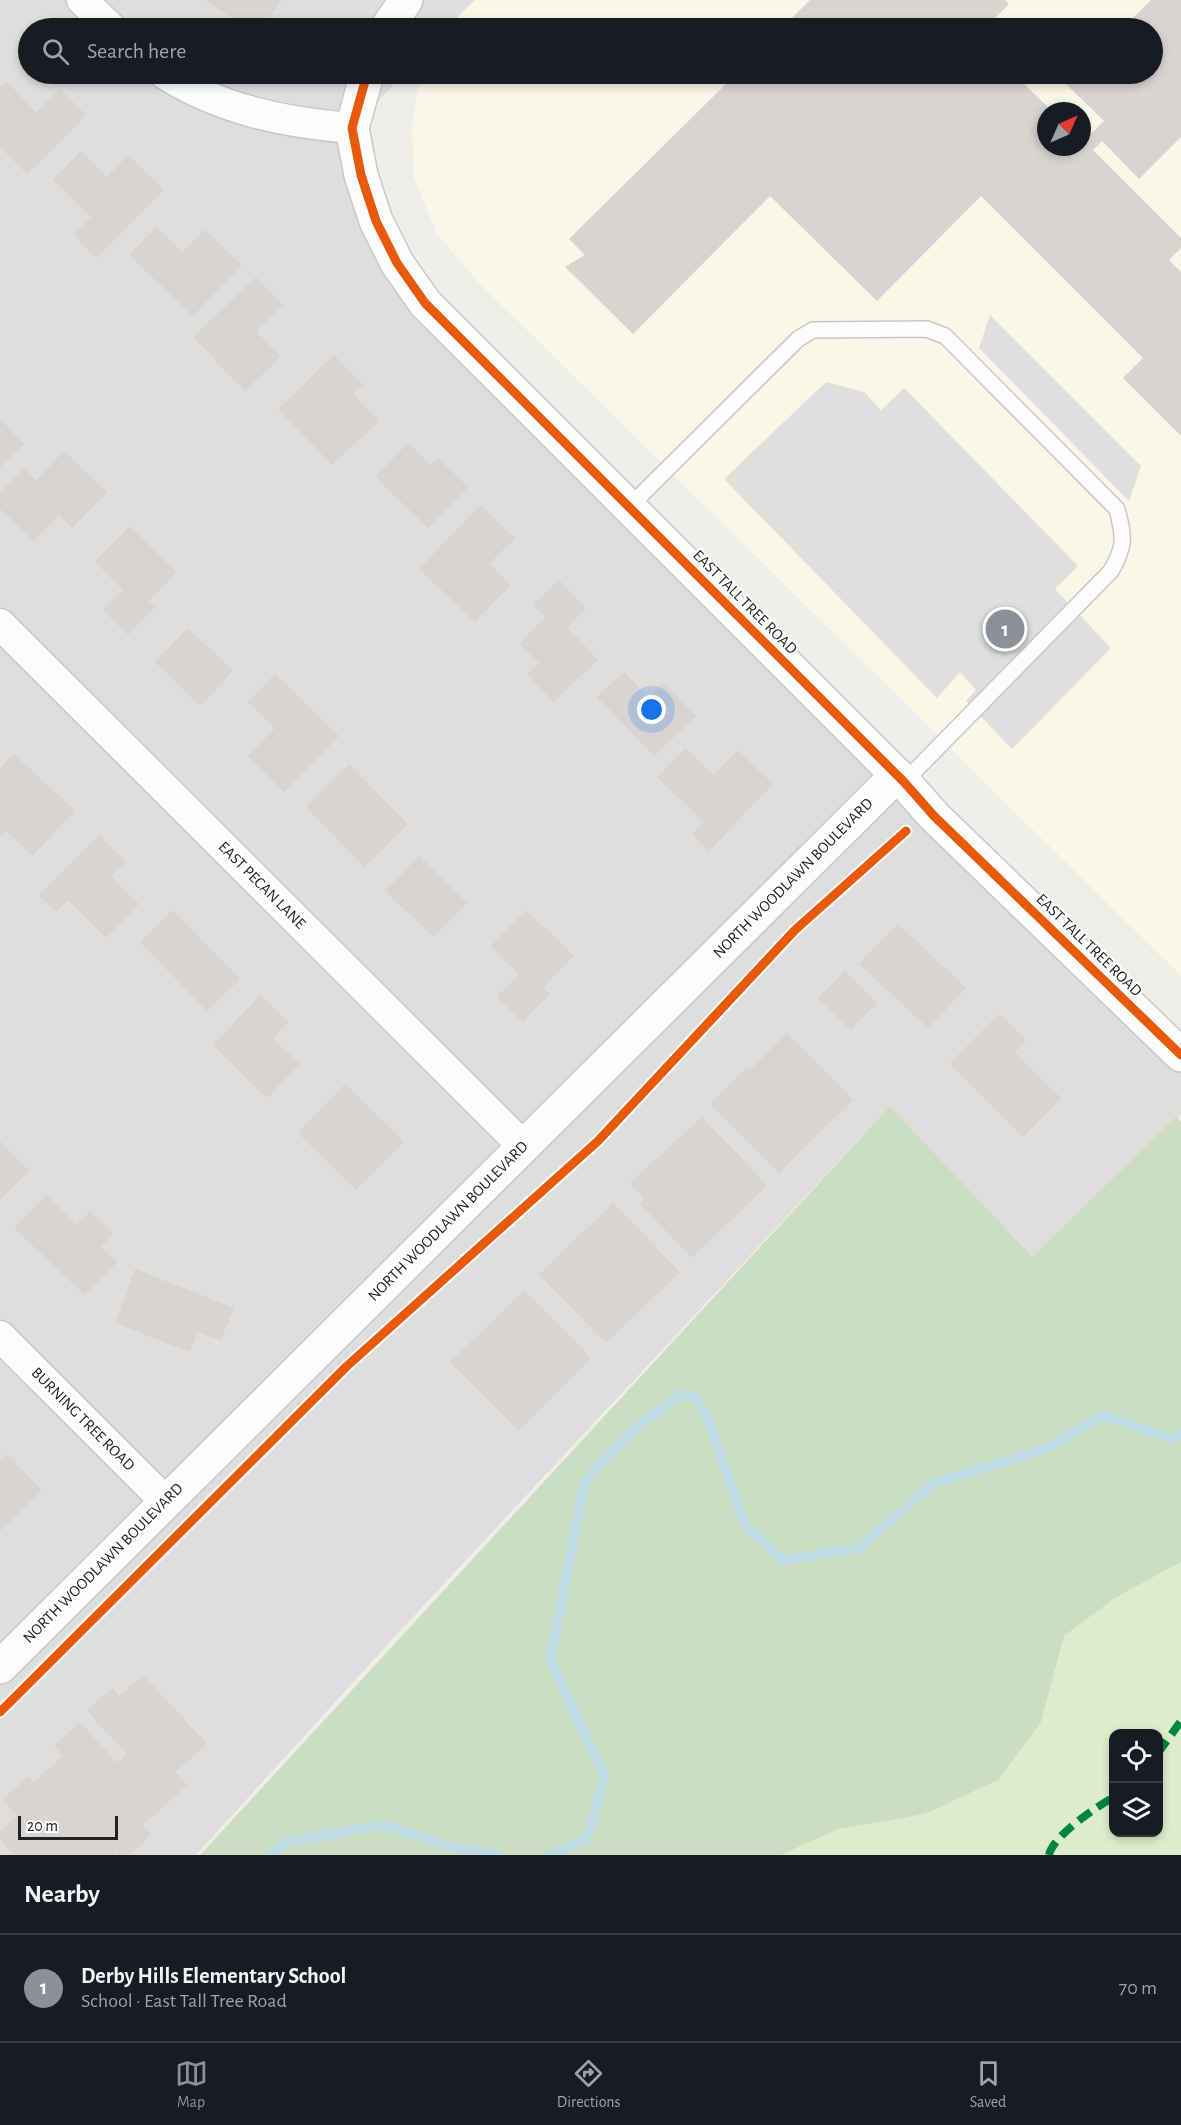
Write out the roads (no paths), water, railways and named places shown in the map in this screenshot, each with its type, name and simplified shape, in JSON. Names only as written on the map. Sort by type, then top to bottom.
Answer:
[{"type":"street","points":[[82,0],[101,18]]},
{"type":"street","points":[[394,18],[406,0]]},
{"type":"street","points":[[180,84],[221,102],[273,118],[352,128],[364,84]]},
{"type":"street","name":"EAST TALL TREE ROAD","points":[[352,128],[361,175],[376,221],[397,263],[421,298],[900,778],[934,816],[1181,1055]]},
{"type":"street","name":"EAST PECAN LANE","points":[[0,624],[524,1147]]},
{"type":"street","name":"NORTH WOODLAWN BOULEVARD","points":[[0,1667],[165,1501],[900,778]]},
{"type":"street","name":"BURNING TREE ROAD","points":[[0,1336],[165,1501]]},
{"type":"lane","points":[[629,507],[798,339],[813,330],[927,329],[945,336],[1117,509],[1123,533],[1121,553],[1111,571],[900,778]]},
{"type":"waterway","points":[[550,1855],[588,1838],[605,1776],[550,1660],[585,1481],[638,1426],[681,1395],[695,1396],[706,1414],[746,1527],[783,1560],[859,1548],[932,1484],[1048,1448],[1103,1415],[1172,1439],[1181,1433]]},
{"type":"waterway","points":[[271,1855],[285,1842],[383,1825],[445,1845],[498,1855]]},
{"type":"place","name":"Derby Hills Elementary School","points":[[1005,629]]}]
